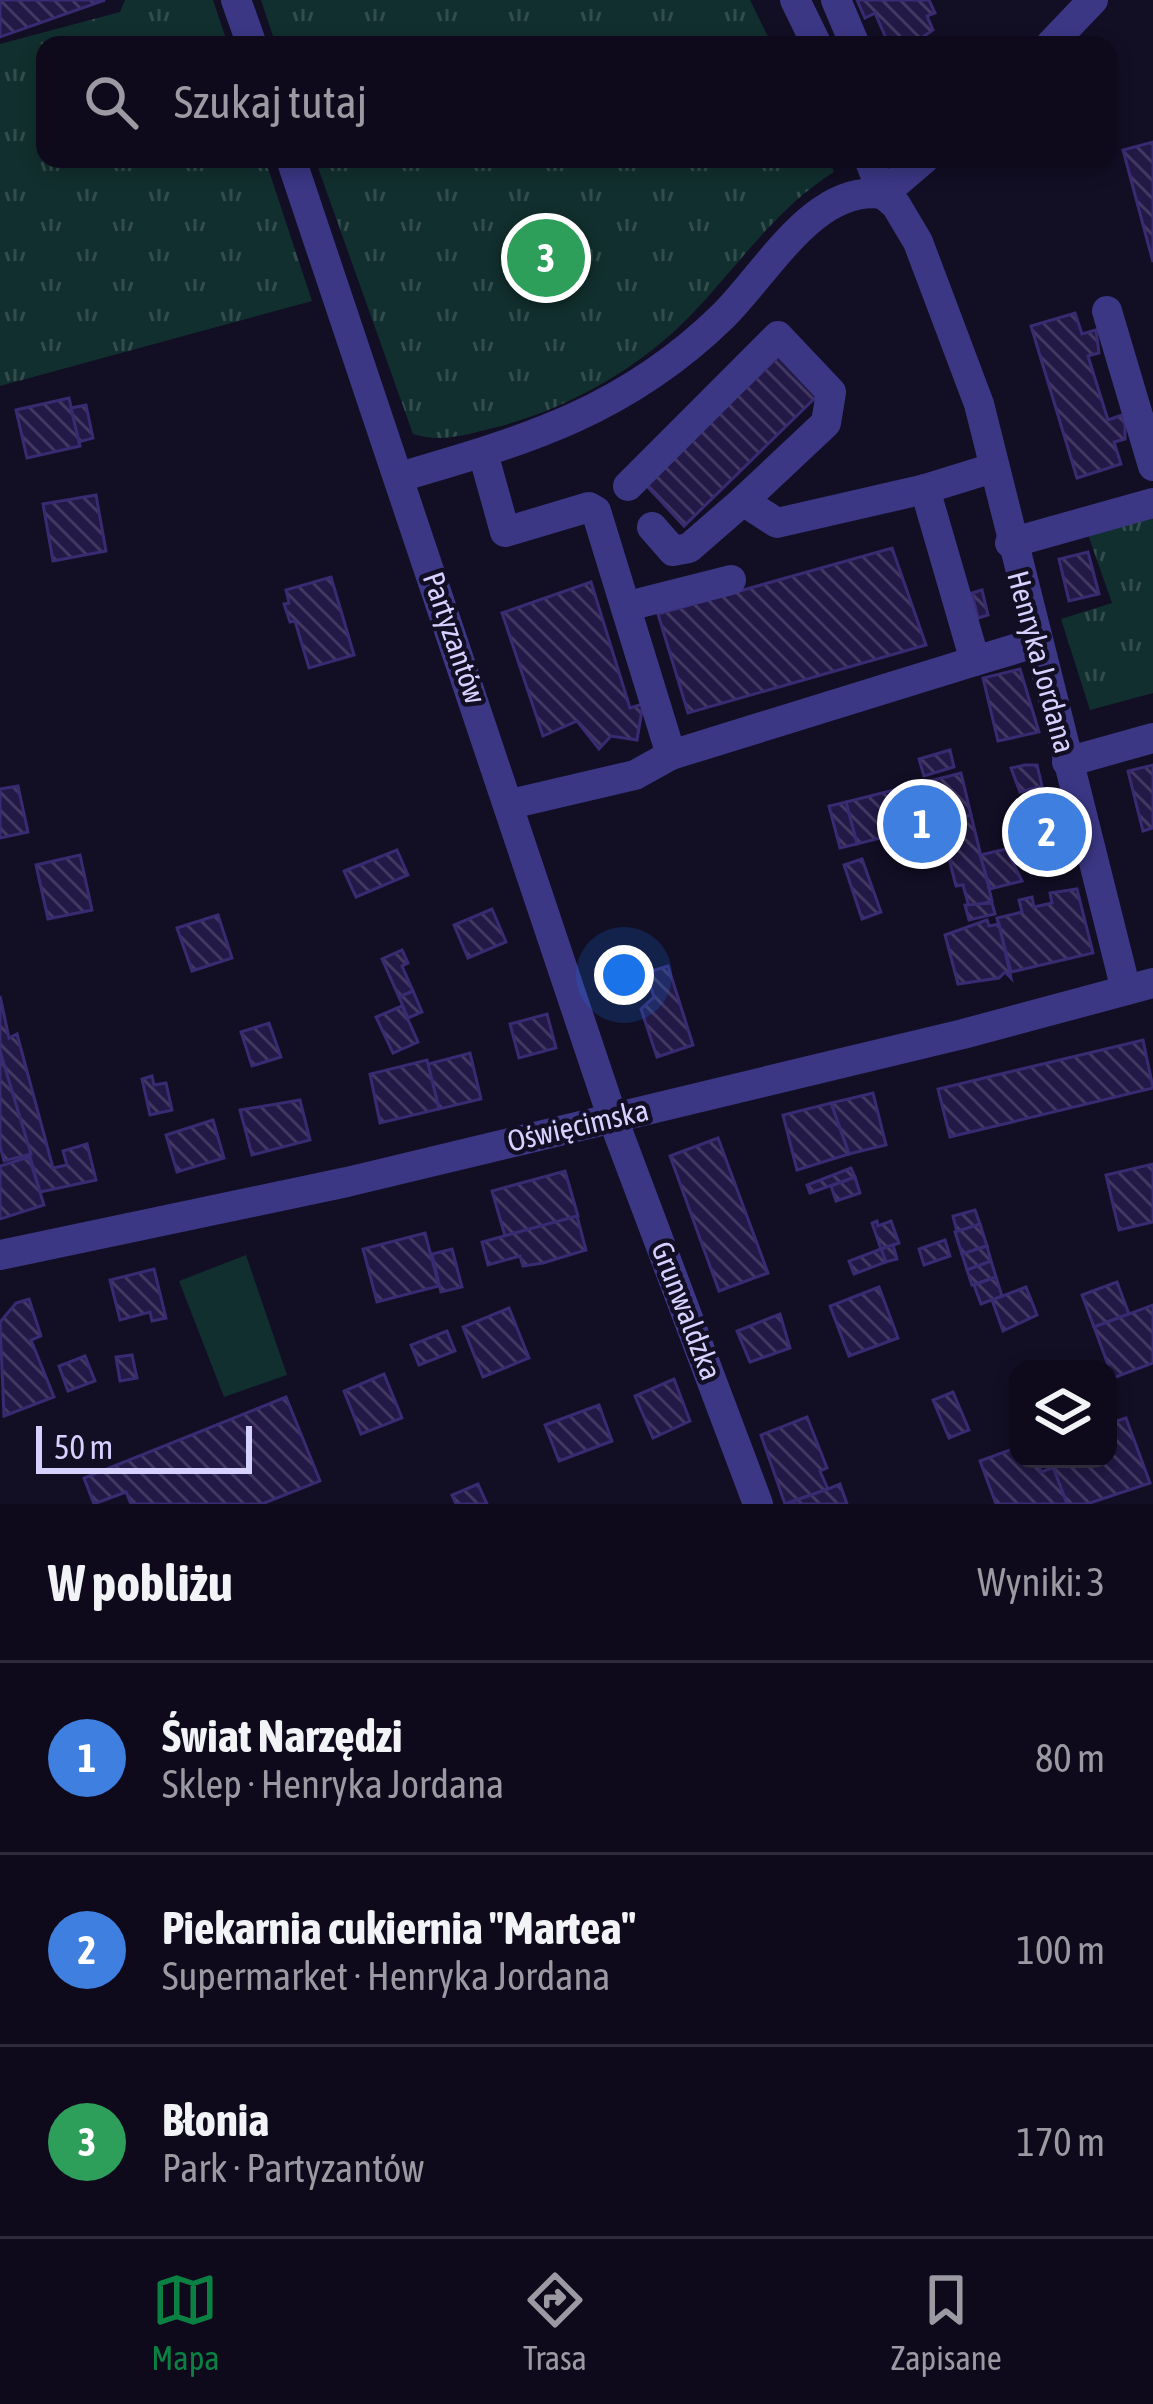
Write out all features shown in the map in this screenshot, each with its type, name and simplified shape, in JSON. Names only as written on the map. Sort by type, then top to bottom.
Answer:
[{"type":"street","points":[[236,0],[249,36]]},
{"type":"street","points":[[795,0],[813,36]]},
{"type":"street","points":[[836,0],[851,36]]},
{"type":"street","points":[[1059,36],[1093,0]]},
{"type":"street","name":"Partyzantów","points":[[294,168],[613,1119]]},
{"type":"street","name":"Henryka Jordana","points":[[873,168],[883,194],[896,205],[918,242],[952,322],[1067,762],[1140,987]]},
{"type":"street","points":[[400,477],[582,418],[624,396],[678,359],[824,209],[862,191],[883,194],[913,168]]},
{"type":"street","points":[[1107,311],[1139,358],[1153,466]]},
{"type":"street","points":[[628,486],[778,336],[831,392],[826,423],[689,548],[673,551],[652,526]]},
{"type":"street","points":[[483,452],[505,532],[589,506],[596,511],[670,755]]},
{"type":"street","points":[[743,500],[777,523],[926,489],[993,467]]},
{"type":"street","points":[[926,489],[975,661]]},
{"type":"street","name":"Henryka Jordana","points":[[1010,543],[1153,503]]},
{"type":"street","points":[[628,606],[731,580]]},
{"type":"street","points":[[511,804],[634,775],[670,755],[1038,641]]},
{"type":"street","points":[[1067,762],[1153,738]]},
{"type":"street","name":"Oświęcimska","points":[[0,1255],[120,1234],[613,1119],[1140,987]]},
{"type":"street","name":"Grunwaldzka","points":[[613,1119],[758,1504]]},
{"type":"green space","points":[[125,0],[213,0],[225,36],[36,36],[36,168],[268,168],[312,301],[0,386],[0,44],[120,12]]},
{"type":"green space","points":[[261,0],[750,0],[768,36],[273,36]]},
{"type":"green space","points":[[318,168],[832,168],[834,172],[775,220],[671,335],[625,370],[574,399],[520,420],[463,435],[413,434]]},
{"type":"green space","points":[[1153,514],[1153,693],[1090,710],[1061,619],[1112,603],[1085,526]]},
{"type":"green space","points":[[246,1255],[287,1375],[224,1397],[179,1281]]},
{"type":"building","points":[[0,0],[105,0],[0,37]]},
{"type":"building","points":[[857,0],[929,0],[935,13],[927,16],[933,30],[924,36],[885,36],[875,13],[865,18]]},
{"type":"building","points":[[1153,142],[1153,262],[1123,150]]},
{"type":"building","points":[[1075,313],[1082,334],[1096,330],[1099,353],[1088,356],[1108,420],[1122,415],[1125,425],[1125,439],[1114,442],[1121,464],[1077,478],[1031,326]]},
{"type":"building","points":[[779,356],[817,396],[684,526],[645,484]]},
{"type":"building","points":[[69,398],[80,446],[27,458],[16,410]]},
{"type":"building","points":[[86,405],[93,438],[79,442],[71,408]]},
{"type":"building","points":[[96,495],[106,551],[53,561],[43,504]]},
{"type":"building","points":[[892,548],[926,645],[688,713],[658,614]]},
{"type":"building","points":[[1088,552],[1099,594],[1069,601],[1059,559]]},
{"type":"building","points":[[331,577],[354,655],[309,668],[295,621],[290,622],[284,604],[289,603],[286,590]]},
{"type":"building","points":[[591,582],[630,708],[643,704],[637,740],[611,736],[599,749],[577,721],[543,736],[502,613]]},
{"type":"building","points":[[982,590],[988,615],[978,618],[972,593]]},
{"type":"building","points":[[1020,669],[1039,732],[998,741],[983,678]]},
{"type":"building","points":[[950,750],[954,767],[924,776],[919,759]]},
{"type":"building","points":[[1037,765],[1042,786],[1020,792],[1011,768]]},
{"type":"building","points":[[1153,765],[1153,828],[1143,831],[1128,771]]},
{"type":"building","points":[[961,773],[971,815],[857,844],[846,802]]},
{"type":"building","points":[[18,786],[28,832],[0,838],[0,789]]},
{"type":"building","points":[[1047,800],[1057,827],[1036,833],[1028,805]]},
{"type":"building","points":[[846,802],[857,844],[840,848],[829,806]]},
{"type":"building","points":[[971,815],[992,901],[969,907],[963,885],[956,886],[940,823]]},
{"type":"building","points":[[1051,829],[1064,857],[1049,868],[1040,864],[1036,833]]},
{"type":"building","points":[[1006,849],[1022,881],[990,889],[980,855]]},
{"type":"building","points":[[397,850],[408,875],[356,897],[344,871]]},
{"type":"building","points":[[80,855],[92,910],[48,919],[36,865]]},
{"type":"building","points":[[862,859],[881,912],[862,919],[844,865]]},
{"type":"building","points":[[1077,889],[1093,953],[1011,972],[997,918],[1022,912],[1019,900],[1032,897],[1034,907],[1052,903],[1050,893]]},
{"type":"building","points":[[992,903],[995,914],[969,920],[965,905]]},
{"type":"building","points":[[492,909],[506,942],[468,958],[454,925]]},
{"type":"building","points":[[218,915],[232,958],[192,971],[177,928]]},
{"type":"building","points":[[987,920],[989,926],[999,924],[1011,978],[1005,972],[999,978],[958,984],[945,935]]},
{"type":"building","points":[[402,950],[408,963],[402,966],[413,991],[399,997],[382,959]]},
{"type":"building","points":[[668,966],[693,1045],[657,1057],[641,1009],[654,997],[646,973]]},
{"type":"building","points":[[413,991],[422,1012],[408,1018],[399,997]]},
{"type":"building","points":[[0,996],[9,1038],[17,1034],[53,1168],[67,1165],[63,1151],[87,1144],[96,1180],[40,1192],[0,1051]]},
{"type":"building","points":[[402,1006],[418,1042],[393,1053],[376,1017]]},
{"type":"building","points":[[547,1014],[556,1048],[519,1058],[510,1024]]},
{"type":"building","points":[[269,1023],[281,1057],[252,1066],[241,1032]]},
{"type":"building","points":[[1143,1040],[1153,1088],[950,1137],[938,1089]]},
{"type":"building","points":[[0,1051],[31,1154],[4,1161],[0,1146]]},
{"type":"building","points":[[470,1053],[481,1099],[439,1109],[428,1064]]},
{"type":"building","points":[[427,1060],[439,1109],[380,1123],[370,1074]]},
{"type":"building","points":[[152,1076],[154,1085],[166,1083],[172,1110],[150,1115],[142,1079]]},
{"type":"building","points":[[873,1093],[886,1145],[849,1154],[831,1103]]},
{"type":"building","points":[[300,1100],[310,1140],[252,1155],[240,1110]]},
{"type":"building","points":[[831,1103],[849,1154],[797,1170],[783,1115]]},
{"type":"building","points":[[213,1120],[224,1158],[177,1172],[166,1135]]},
{"type":"building","points":[[718,1138],[768,1273],[719,1291],[670,1156]]},
{"type":"building","points":[[29,1157],[44,1205],[0,1219],[0,1166]]},
{"type":"building","points":[[1153,1164],[1153,1222],[1119,1230],[1106,1175]]},
{"type":"building","points":[[851,1168],[855,1177],[810,1193],[807,1185]]},
{"type":"building","points":[[565,1171],[578,1216],[505,1236],[492,1191]]},
{"type":"building","points":[[855,1177],[860,1193],[836,1201],[831,1186]]},
{"type":"building","points":[[975,1210],[980,1224],[957,1232],[953,1216]]},
{"type":"building","points":[[577,1216],[586,1250],[543,1263],[523,1266],[520,1256],[488,1265],[482,1242]]},
{"type":"building","points":[[877,1221],[878,1226],[891,1221],[899,1243],[881,1249],[872,1223]]},
{"type":"building","points":[[980,1224],[987,1246],[962,1254],[955,1232]]},
{"type":"building","points":[[425,1233],[439,1286],[377,1302],[363,1249]]},
{"type":"building","points":[[945,1240],[950,1256],[924,1265],[919,1249]]},
{"type":"building","points":[[893,1245],[897,1259],[886,1262],[881,1249]]},
{"type":"building","points":[[987,1246],[991,1261],[967,1270],[962,1254]]},
{"type":"building","points":[[452,1249],[462,1287],[441,1292],[432,1254]]},
{"type":"building","points":[[881,1249],[886,1262],[854,1274],[849,1261]]},
{"type":"building","points":[[991,1261],[996,1277],[972,1285],[967,1270]]},
{"type":"building","points":[[154,1269],[166,1318],[152,1321],[150,1312],[120,1320],[110,1280]]},
{"type":"building","points":[[996,1277],[1002,1296],[981,1304],[974,1285]]},
{"type":"building","points":[[1117,1282],[1129,1314],[1094,1327],[1082,1295]]},
{"type":"building","points":[[879,1287],[898,1338],[849,1356],[830,1306]]},
{"type":"building","points":[[1026,1287],[1037,1315],[1003,1331],[992,1300]]},
{"type":"building","points":[[29,1299],[41,1336],[31,1340],[54,1397],[4,1416],[0,1322],[16,1303]]},
{"type":"building","points":[[1153,1305],[1153,1363],[1117,1376],[1117,1360],[1106,1360],[1094,1327]]},
{"type":"building","points":[[509,1308],[529,1358],[483,1377],[463,1327]]},
{"type":"building","points":[[780,1314],[790,1348],[750,1362],[737,1331]]},
{"type":"building","points":[[447,1331],[455,1351],[419,1365],[411,1345]]},
{"type":"building","points":[[132,1355],[137,1378],[120,1381],[116,1357]]},
{"type":"building","points":[[85,1356],[95,1381],[68,1391],[59,1366]]},
{"type":"building","points":[[384,1374],[402,1418],[361,1434],[344,1391]]},
{"type":"building","points":[[674,1379],[690,1421],[653,1438],[635,1396]]},
{"type":"building","points":[[953,1392],[969,1430],[949,1438],[933,1400]]},
{"type":"building","points":[[286,1397],[320,1481],[262,1504],[131,1504],[126,1492],[94,1504],[84,1478]]},
{"type":"building","points":[[599,1405],[612,1441],[559,1461],[545,1425]]},
{"type":"building","points":[[807,1417],[827,1468],[820,1471],[828,1489],[785,1504],[761,1435]]},
{"type":"building","points":[[1126,1418],[1150,1483],[1087,1504],[1067,1504],[1053,1468],[1117,1468],[1117,1421]]},
{"type":"building","points":[[1009,1450],[1009,1468],[1039,1468],[1041,1472],[1053,1468],[1067,1504],[996,1504],[980,1461]]},
{"type":"building","points":[[478,1484],[487,1504],[456,1504],[452,1495]]},
{"type":"building","points":[[840,1484],[847,1504],[785,1504],[828,1489]]},
{"type":"place","name":"Błonia","points":[[546,258]]},
{"type":"place","name":"Świat Narzędzi","points":[[922,824]]},
{"type":"place","name":"Piekarnia cukiernia \"Martea\"","points":[[1047,832]]}]
